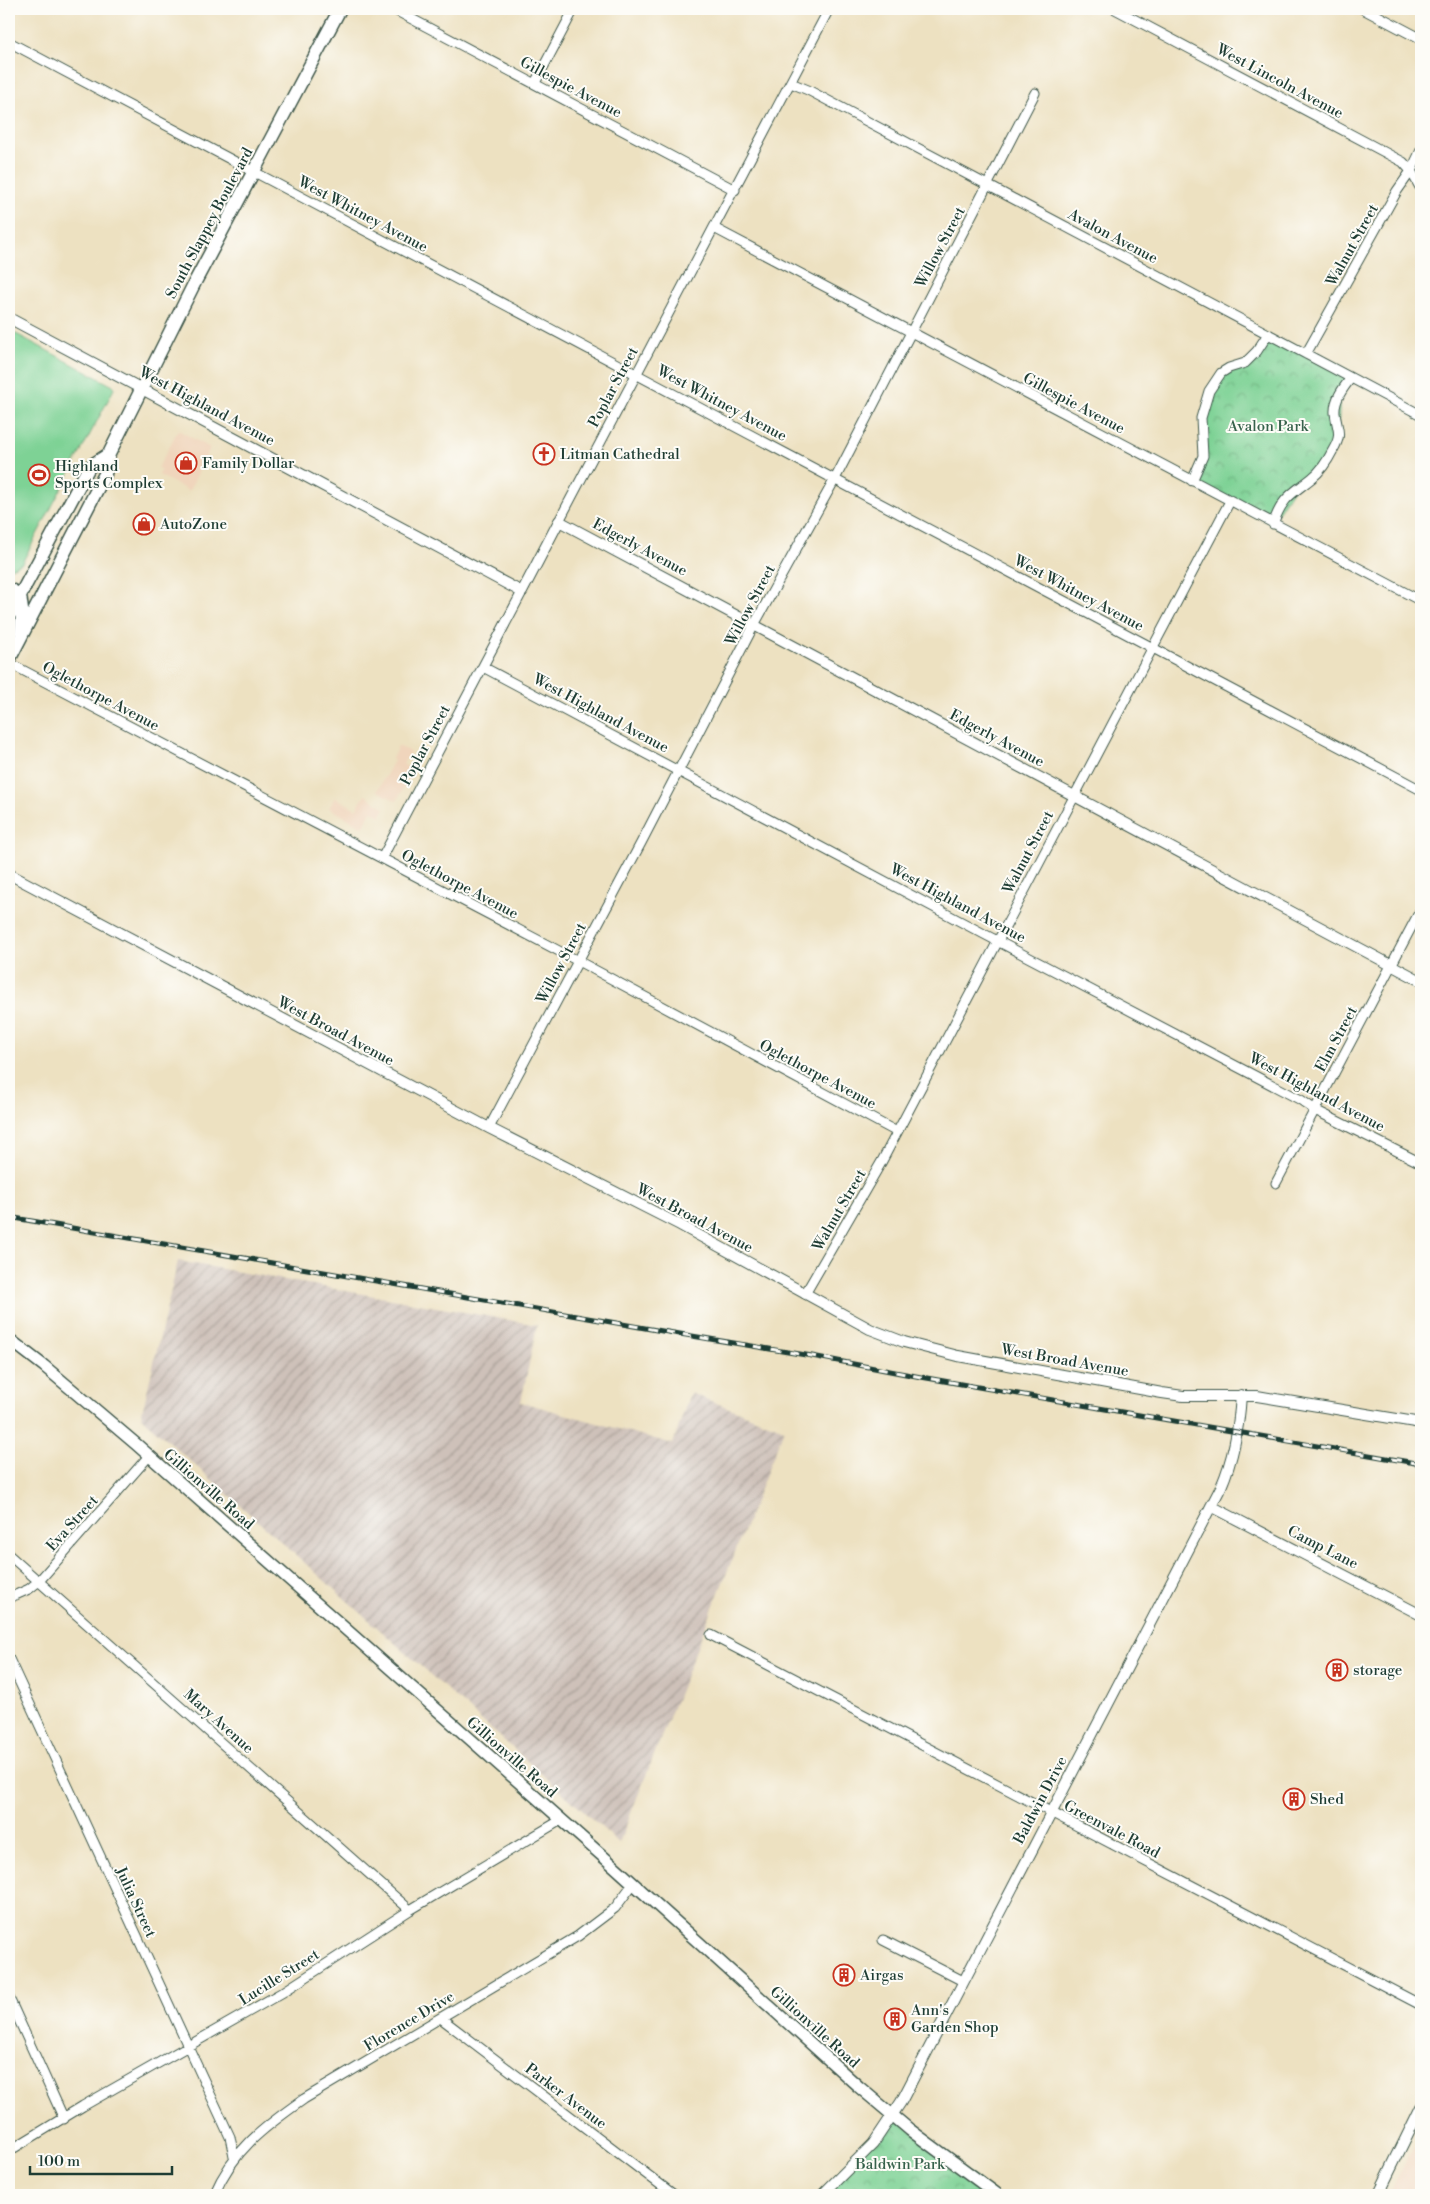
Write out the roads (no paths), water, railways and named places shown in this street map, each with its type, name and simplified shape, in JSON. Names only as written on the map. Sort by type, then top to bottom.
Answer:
[{"type":"main road","name":"South Slappey Boulevard","points":[[9,662],[105,474],[108,454],[340,9]]},
{"type":"main road","name":"South Slappey Boulevard","points":[[9,616],[14,592],[90,467],[108,454]]},
{"type":"main road","points":[[21,638],[22,610],[14,592],[29,592],[52,576]]},
{"type":"main road","name":"Gillionville Road","points":[[9,1339],[44,1366],[148,1456],[893,2116],[958,2167],[998,2195]]},
{"type":"street","name":"Gillespie Avenue","points":[[393,9],[735,190]]},
{"type":"street","points":[[535,83],[574,9]]},
{"type":"street","name":"Poplar Street","points":[[382,858],[829,9]]},
{"type":"street","name":"West Lincoln Avenue","points":[[1115,9],[1403,162],[1411,171],[1421,189]]},
{"type":"street","points":[[1364,9],[1421,39]]},
{"type":"street","name":"West Whitney Avenue","points":[[9,42],[1421,790]]},
{"type":"street","name":"Avalon Avenue","points":[[791,83],[808,90],[1421,415]]},
{"type":"street","name":"Willow Street","points":[[489,1128],[754,625],[835,480],[1035,93]]},
{"type":"street","name":"Walnut Street","points":[[1306,354],[1397,192],[1411,171],[1421,150]]},
{"type":"street","name":"Gillespie Avenue","points":[[714,228],[1421,602]]},
{"type":"street","name":"West Highland Avenue","points":[[9,318],[522,592]]},
{"type":"street","points":[[1192,481],[1203,456],[1201,418],[1209,391],[1229,368],[1245,363],[1257,351],[1268,334]]},
{"type":"street","points":[[1273,524],[1284,500],[1294,490],[1314,477],[1334,449],[1340,435],[1335,410],[1341,390],[1351,378]]},
{"type":"street","name":"Walnut Street","points":[[805,1294],[882,1161],[1230,501]]},
{"type":"street","name":"Edgerly Avenue","points":[[559,522],[1421,980]]},
{"type":"street","name":"Oglethorpe Avenue","points":[[9,662],[578,961],[897,1132]]},
{"type":"street","name":"West Highland Avenue","points":[[483,667],[1300,1100],[1315,1110],[1421,1163]]},
{"type":"street","name":"West Broad Avenue","points":[[9,874],[489,1128],[680,1225],[870,1329],[904,1342],[958,1356],[1183,1396],[1257,1396],[1421,1423]]},
{"type":"street","name":"Elm Street","points":[[1276,1183],[1421,909]]},
{"type":"street","name":"Baldwin Drive","points":[[822,2195],[873,2144],[893,2116],[1211,1506],[1233,1454],[1239,1423],[1240,1395]]},
{"type":"street","name":"Eva Street","points":[[9,1598],[29,1589],[39,1581],[148,1456]]},
{"type":"street","name":"Camp Lane","points":[[1211,1506],[1421,1615]]},
{"type":"street","name":"Mary Avenue","points":[[9,1555],[410,1910]]},
{"type":"street","name":"Greenvale Road","points":[[711,1635],[1421,2005]]},
{"type":"street","name":"Julia Street","points":[[9,1659],[230,2137],[234,2157]]},
{"type":"street","name":"Lucille Street","points":[[9,2151],[283,1992],[410,1910],[561,1820]]},
{"type":"street","name":"Florence Drive","points":[[214,2195],[221,2178],[234,2157],[262,2130],[304,2099],[442,2019],[601,1920],[615,1908],[633,1884]]},
{"type":"street","points":[[883,1940],[963,1981]]},
{"type":"street","points":[[9,1998],[64,2119]]},
{"type":"street","name":"Parker Avenue","points":[[442,2019],[674,2195]]},
{"type":"street","points":[[1378,2195],[1421,2108]]},
{"type":"railway","points":[[9,1217],[1421,1464]]},
{"type":"place","name":"Litman Cathedral","points":[[544,454]]},
{"type":"place","name":"Family Dollar","points":[[186,463]]},
{"type":"place","name":"Highland Sports Complex","points":[[39,475]]},
{"type":"place","name":"AutoZone","points":[[144,524]]},
{"type":"place","name":"storage","points":[[1337,1670]]},
{"type":"place","name":"Shed","points":[[1294,1799]]},
{"type":"place","name":"Airgas","points":[[844,1975]]},
{"type":"place","name":"Ann's Garden Shop","points":[[895,2019]]},
{"type":"park label","name":"Avalon Park","points":[[1268,426]]},
{"type":"park label","name":"Baldwin Park","points":[[900,2164]]}]
